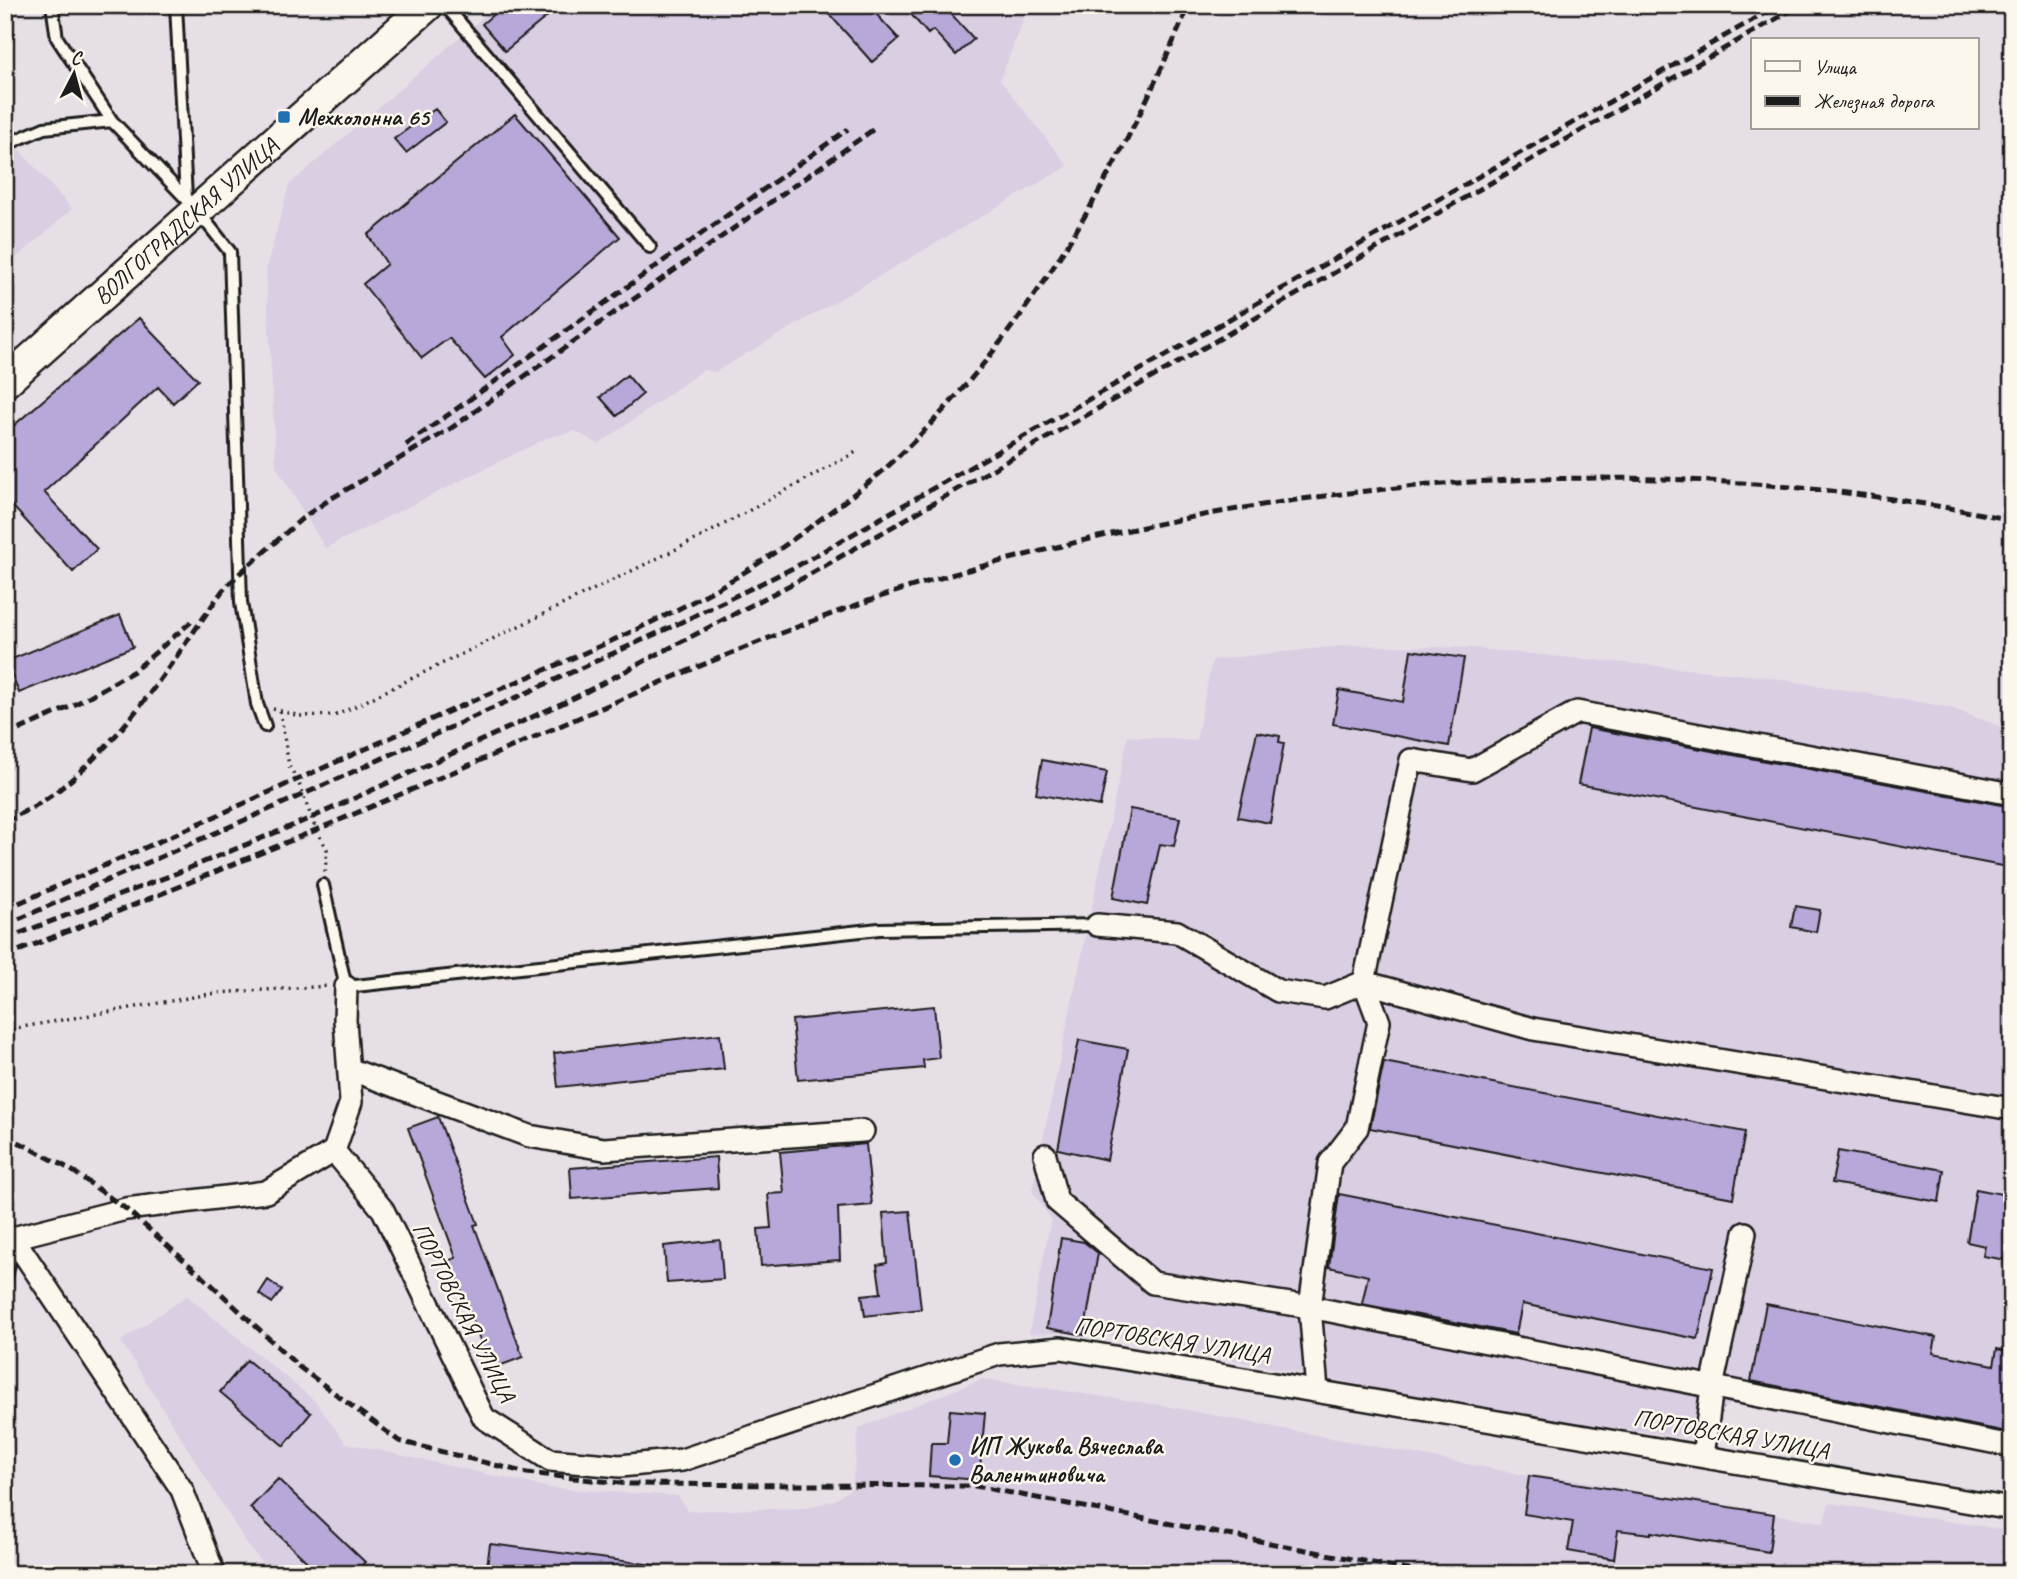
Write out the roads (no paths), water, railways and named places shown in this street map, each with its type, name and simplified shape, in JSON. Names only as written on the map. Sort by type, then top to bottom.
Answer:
[{"type":"main road","name":"ВОЛГОГРАДСКАЯ УЛИЦА","points":[[5,382],[191,204],[428,5]]},
{"type":"street","points":[[1317,1390],[1310,1307],[1330,1163],[1357,1128],[1379,1022],[1364,982],[1410,760],[1472,770],[1577,712],[2012,794]]},
{"type":"street","points":[[1097,925],[1177,932],[1278,991],[1325,998],[1364,982],[1534,1029],[2012,1110]]},
{"type":"street","points":[[214,1574],[182,1490],[10,1239],[125,1209],[266,1192],[334,1151],[351,1102],[345,1020],[346,986]]},
{"type":"street","points":[[349,1069],[529,1136],[604,1149],[863,1131]]},
{"type":"street","name":"ПОРТОВСКАЯ УЛИЦА","points":[[334,1151],[383,1210],[484,1418],[550,1460],[620,1466],[682,1460],[999,1354],[1061,1348],[2012,1509]]},
{"type":"street","points":[[1045,1155],[1057,1201],[1153,1283],[1310,1307],[2012,1446]]},
{"type":"street","points":[[1703,1456],[1712,1387],[1745,1233]]},
{"type":"lane","points":[[52,5],[57,38],[112,121],[191,204],[230,252],[241,602],[257,704],[265,726]]},
{"type":"lane","points":[[176,5],[191,204]]},
{"type":"lane","points":[[445,5],[650,247]]},
{"type":"lane","points":[[5,145],[44,128],[112,121]]},
{"type":"lane","points":[[323,885],[346,986],[879,929],[1097,925]]},
{"type":"lane","points":[[5,1282],[10,1239]]},
{"type":"railway","points":[[5,909],[671,613],[753,567],[842,503],[885,469],[935,420],[981,367],[1023,312],[1098,194],[1131,132],[1189,5]]},
{"type":"railway","points":[[5,925],[302,795],[671,627],[797,566],[1779,5]]},
{"type":"railway","points":[[5,939],[311,818],[576,697],[805,577],[1800,5]]},
{"type":"railway","points":[[406,445],[848,129]]},
{"type":"railway","points":[[5,822],[56,792],[104,748],[147,697],[223,590],[305,516],[450,429],[874,129]]},
{"type":"railway","points":[[5,956],[239,862],[661,682],[803,625],[876,598],[951,575],[1172,521],[1291,501],[1411,487],[1531,479],[1651,479],[1771,485],[1892,499],[2012,520]]},
{"type":"railway","points":[[5,736],[72,706],[134,671],[192,621]]},
{"type":"railway","points":[[5,1135],[70,1169],[126,1209],[298,1366],[399,1441],[527,1473],[629,1484],[975,1486],[1430,1574]]},
{"type":"place","name":"Мехколонна 65","points":[[284,117]]},
{"type":"place","name":"ИП Жукова Вячеслава Валентиновича","points":[[955,1460]]}]
